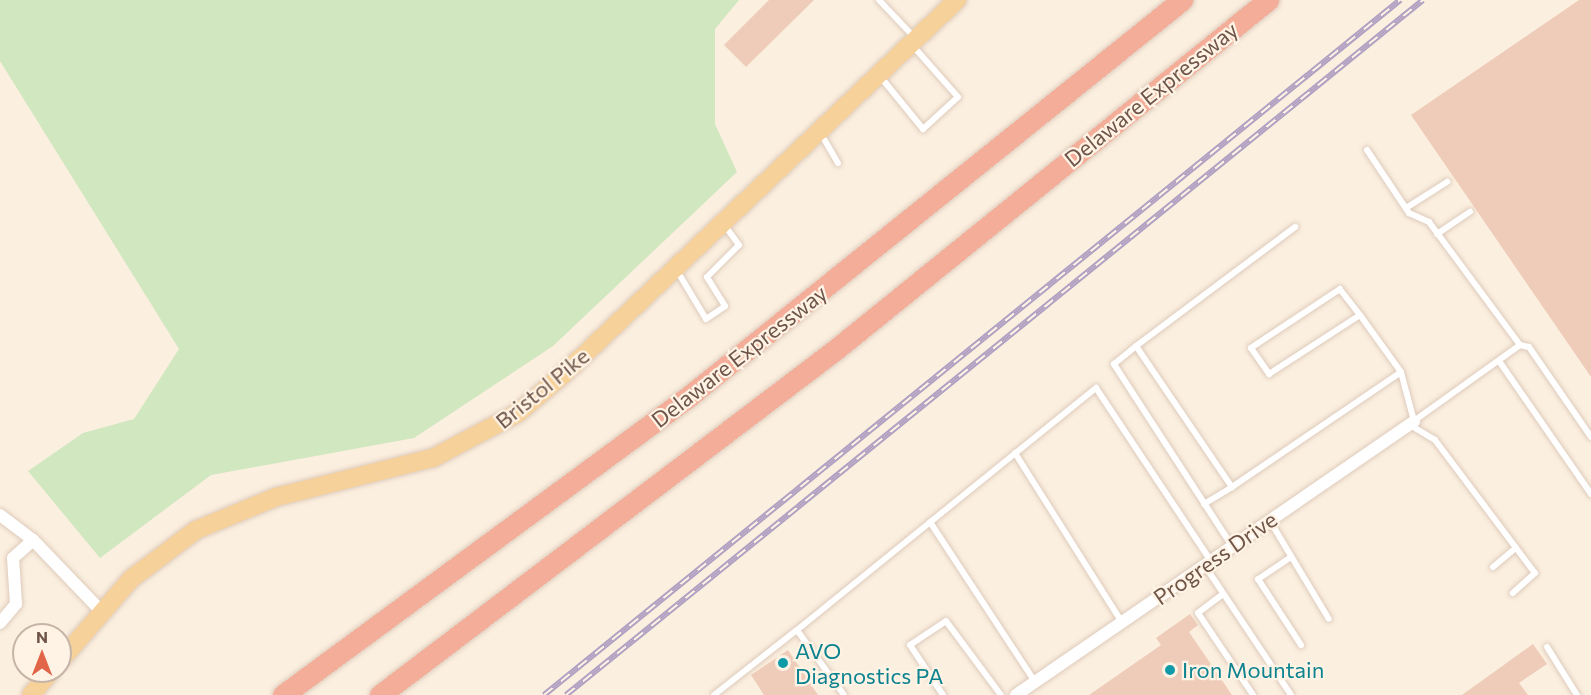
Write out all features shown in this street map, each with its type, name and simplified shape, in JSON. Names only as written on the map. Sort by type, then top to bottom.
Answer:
[{"type":"highway","name":"Delaware Expressway","points":[[277,695],[291,689],[393,618],[688,397],[1182,0]]},
{"type":"highway","name":"Delaware Expressway","points":[[380,695],[834,350],[1268,0]]},
{"type":"main road","name":"Bristol Pike","points":[[72,646],[101,611],[146,566],[215,520],[276,497],[416,464],[501,423],[550,387],[957,0]]},
{"type":"main road","points":[[31,695],[41,683]]},
{"type":"street","name":"Progress Drive","points":[[1016,695],[1412,423]]},
{"type":"street","points":[[0,515],[33,540],[101,611]]},
{"type":"street","points":[[0,623],[16,604],[13,558],[33,540]]},
{"type":"lane","points":[[879,0],[958,97],[923,129],[879,74]]},
{"type":"lane","points":[[819,131],[838,163]]},
{"type":"lane","points":[[1367,150],[1406,208],[1437,234],[1520,345],[1528,347],[1591,437]]},
{"type":"lane","points":[[1406,208],[1447,182]]},
{"type":"lane","points":[[1437,234],[1470,212]]},
{"type":"lane","points":[[676,268],[706,319],[725,306],[707,277],[739,245],[723,223]]},
{"type":"lane","points":[[1232,547],[1114,364],[1295,227]]},
{"type":"lane","points":[[1360,315],[1269,374],[1251,348],[1340,289],[1360,315],[1401,372],[1412,423],[1435,440],[1535,573],[1513,593]]},
{"type":"lane","points":[[1412,423],[1520,345]]},
{"type":"lane","points":[[1136,346],[1232,487]]},
{"type":"lane","points":[[1498,361],[1591,494]]},
{"type":"lane","points":[[1204,504],[1401,372]]},
{"type":"lane","points":[[714,695],[1096,388],[1208,563],[1223,594],[1291,695]]},
{"type":"lane","points":[[1015,453],[1122,622]]},
{"type":"lane","points":[[1269,521],[1329,619]]},
{"type":"lane","points":[[930,522],[1035,682]]},
{"type":"lane","points":[[1494,567],[1516,548]]},
{"type":"lane","points":[[1291,557],[1258,579],[1301,645]]},
{"type":"lane","points":[[1223,594],[1198,613],[1253,695]]},
{"type":"lane","points":[[943,695],[910,645],[946,621],[1001,695]]},
{"type":"lane","points":[[797,630],[844,695]]},
{"type":"lane","points":[[1547,647],[1578,695]]},
{"type":"green space","points":[[0,0],[739,0],[715,29],[715,124],[737,172],[553,346],[414,438],[211,475],[100,558],[28,471],[83,433],[134,419],[179,349],[0,61]]},
{"type":"building","points":[[769,0],[814,0],[746,67],[724,45]]},
{"type":"building","points":[[1579,0],[1591,0],[1591,377],[1411,115]]},
{"type":"building","name":"Iron Mountain","points":[[1190,614],[1198,625],[1189,632],[1232,695],[1089,695],[1161,645],[1156,638]]},
{"type":"building","points":[[1533,644],[1547,664],[1519,683],[1528,695],[1462,695]]},
{"type":"building","name":"AVO Diagnostics PA","points":[[788,650],[818,695],[764,695],[751,675]]},
{"type":"railway","points":[[544,695],[1400,0]]},
{"type":"railway","points":[[566,695],[1423,0]]},
{"type":"place","name":"AVO Diagnostics PA","points":[[783,663]]},
{"type":"place","name":"Iron Mountain","points":[[1170,670]]}]
